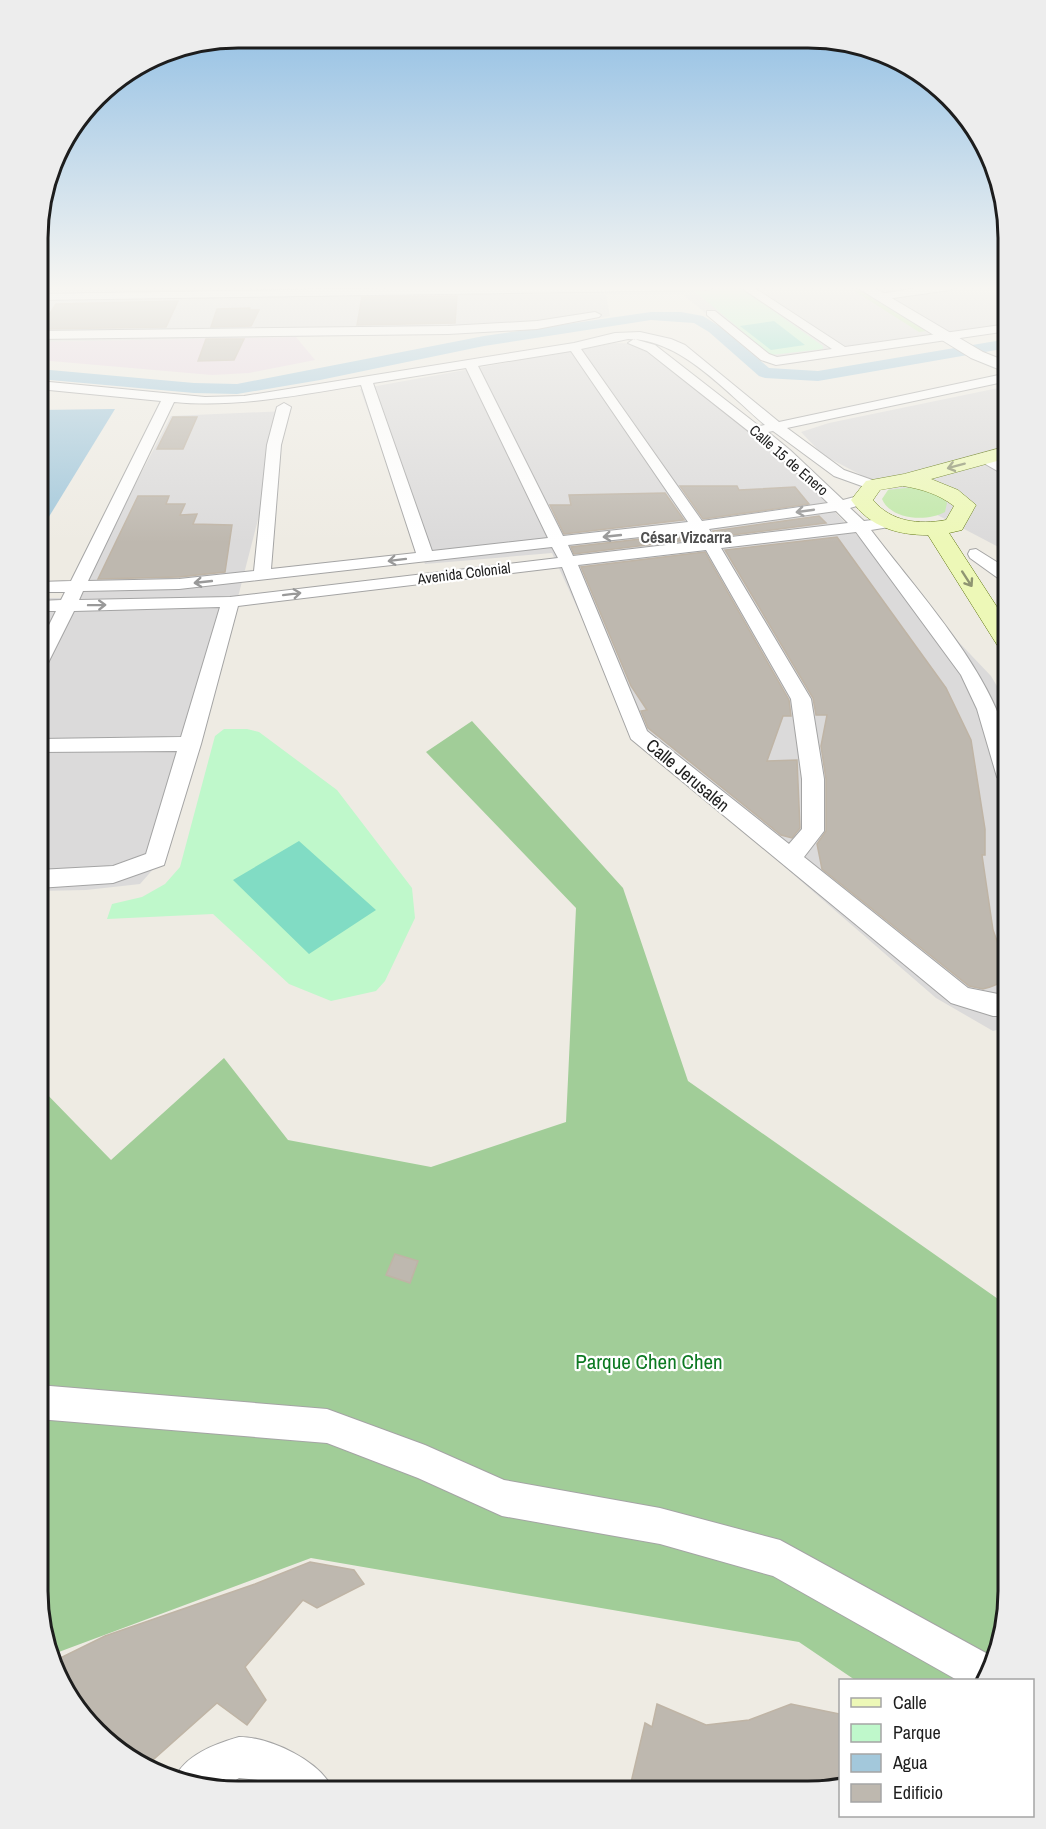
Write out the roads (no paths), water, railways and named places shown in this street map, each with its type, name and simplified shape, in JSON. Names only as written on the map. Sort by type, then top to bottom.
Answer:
[{"type":"main road","points":[[998,463],[985,458],[868,492],[870,512],[889,523],[920,530],[945,527],[972,492],[998,473]]},
{"type":"main road","points":[[903,480],[928,483],[951,492],[972,492]]},
{"type":"main road","points":[[945,527],[976,554],[998,586]]},
{"type":"main road","points":[[945,527],[998,625]]},
{"type":"street","points":[[48,386],[205,401],[244,400],[409,372]]},
{"type":"street","name":"Calle Jerusalén","points":[[475,372],[563,551],[638,734],[960,996],[998,1005]]},
{"type":"street","points":[[592,372],[710,543],[801,699],[813,779],[813,831],[789,859]]},
{"type":"street","name":"Calle 15 de Enero","points":[[682,372],[785,453],[859,525],[970,674],[987,710],[998,745]]},
{"type":"street","name":"Calle 15 de Enero","points":[[711,372],[806,452],[868,492]]},
{"type":"street","points":[[365,379],[426,557]]},
{"type":"street","points":[[756,430],[998,379]]},
{"type":"street","points":[[48,644],[169,398]]},
{"type":"street","points":[[262,576],[274,445],[284,407]]},
{"type":"street","name":"Avenida Colonial","points":[[48,606],[230,602],[342,588],[698,526],[840,506],[868,492]]},
{"type":"street","name":"Avenida Colonial","points":[[48,587],[179,584],[426,557],[710,543],[889,523]]},
{"type":"street","points":[[976,554],[998,570]]},
{"type":"street","points":[[339,567],[342,588]]},
{"type":"street","points":[[48,879],[107,877],[129,873],[156,859],[191,744],[230,602]]},
{"type":"street","points":[[48,745],[191,744]]},
{"type":"street","points":[[48,1403],[327,1426],[425,1462],[502,1498],[660,1526],[780,1559],[980,1671]]},
{"type":"street","points":[[201,1777],[209,1770],[232,1758],[264,1759],[298,1781]]},
{"type":"water","points":[[115,409],[48,518],[48,410]]},
{"type":"waterway","points":[[48,375],[194,388],[237,389],[333,372]]},
{"type":"waterway","points":[[764,372],[818,376],[840,372]]},
{"type":"district","name":"César Vizcarra","points":[[686,537]]},
{"type":"park label","name":"Parque Chen Chen","points":[[649,1361]]}]
